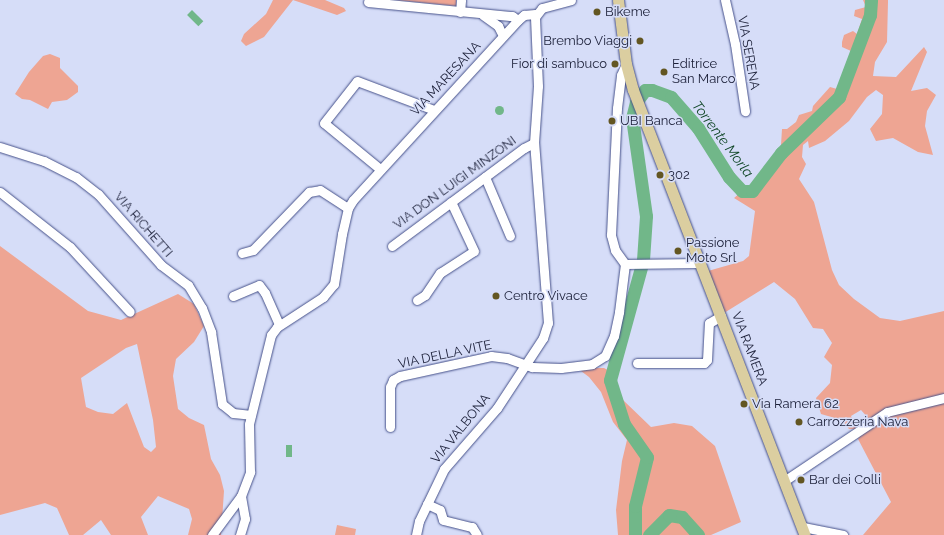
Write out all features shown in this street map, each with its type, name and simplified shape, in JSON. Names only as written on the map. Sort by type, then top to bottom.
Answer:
[{"type":"main road","name":"VIA RAMERA","points":[[618,0],[626,64],[633,90],[804,531]]},
{"type":"street","points":[[460,12],[461,0]]},
{"type":"street","name":"VIA MARESANA","points":[[212,535],[240,496],[250,472],[248,437],[251,415],[266,350],[272,332],[279,325],[323,297],[334,284],[348,208],[380,169],[518,20],[524,15],[535,14],[542,8],[571,0]]},
{"type":"street","name":"VIA SERENA","points":[[725,0],[735,44],[745,111]]},
{"type":"street","points":[[368,2],[512,16],[518,20]]},
{"type":"street","points":[[482,14],[506,33]]},
{"type":"street","name":"VIA VALBONA","points":[[416,535],[427,504],[453,456],[489,419],[543,338],[548,322],[534,143],[538,86],[535,14]]},
{"type":"street","points":[[524,366],[561,368],[592,364],[605,356],[614,336],[619,312],[625,264],[615,250],[611,235],[618,102],[621,75],[626,64]]},
{"type":"street","points":[[380,169],[324,123],[357,81],[360,80],[434,110]]},
{"type":"street","name":"VIA DON LUIGI MINZONI","points":[[392,246],[485,177],[534,143]]},
{"type":"street","name":"VIA RICHETTI","points":[[0,147],[44,161],[76,177],[104,199],[161,265],[188,285],[202,308],[211,332],[222,404],[233,413],[251,415]]},
{"type":"street","points":[[485,177],[510,236]]},
{"type":"street","points":[[242,253],[253,250],[309,192],[320,190],[348,208]]},
{"type":"street","points":[[0,192],[70,248],[130,312]]},
{"type":"street","points":[[417,300],[425,295],[440,272],[474,250],[451,202]]},
{"type":"street","points":[[625,264],[647,266],[699,263]]},
{"type":"street","points":[[233,296],[259,285],[266,293],[279,325]]},
{"type":"street","points":[[637,363],[704,363],[707,360],[709,323],[721,316]]},
{"type":"street","name":"VIA DELLA VITE","points":[[390,427],[390,387],[393,380],[400,376],[491,356],[507,358],[524,366]]},
{"type":"street","points":[[784,481],[887,412],[944,398]]},
{"type":"street","points":[[240,496],[245,519],[240,535]]},
{"type":"street","points":[[427,504],[440,510],[443,520],[472,527],[477,535]]},
{"type":"street","points":[[804,531],[844,535]]},
{"type":"shaded area","points":[[273,0],[293,0],[264,37],[246,46],[241,41],[244,34],[266,14]]},
{"type":"shaded area","points":[[293,0],[325,0],[344,8],[346,11],[337,15]]},
{"type":"shaded area","points":[[395,0],[456,0],[456,6]]},
{"type":"shaded area","points":[[863,0],[888,0],[887,42],[875,62],[873,76],[896,77],[924,47],[927,52],[911,91],[927,88],[936,95],[927,111],[925,126],[933,155],[918,152],[893,138],[876,141],[870,129],[882,114],[883,95],[876,90],[867,97],[849,121],[825,141],[809,148],[808,141],[803,145],[802,157],[806,164],[799,179],[814,202],[832,270],[839,285],[854,299],[880,318],[900,321],[944,311],[944,535],[863,535],[891,502],[858,439],[869,419],[861,410],[851,416],[857,429],[849,429],[842,420],[821,414],[816,398],[830,383],[832,365],[824,357],[832,343],[823,329],[813,328],[795,299],[774,282],[724,313],[708,271],[743,261],[749,256],[755,211],[734,198],[740,193],[754,195],[781,145],[782,129],[787,129],[796,122],[799,115],[812,111],[813,106],[830,87],[837,89],[841,86],[850,66],[851,51],[842,47],[842,42],[844,35],[853,31],[857,34],[862,19],[854,16],[855,10],[866,7]]},
{"type":"shaded area","points":[[192,10],[203,21],[198,26],[187,15]]},
{"type":"shaded area","points":[[50,54],[60,58],[60,68],[78,86],[78,92],[67,100],[52,102],[48,109],[30,100],[22,99],[15,94],[29,72],[43,56]]},
{"type":"shaded area","points":[[499,105],[504,110],[499,115],[494,110]]},
{"type":"shaded area","points":[[0,246],[88,311],[121,320],[178,294],[194,304],[204,326],[194,342],[176,359],[173,376],[178,409],[189,418],[204,425],[211,459],[220,475],[224,491],[221,535],[188,535],[192,519],[189,509],[158,496],[141,517],[148,535],[111,535],[101,520],[83,535],[69,535],[57,508],[45,503],[0,515]],"holes":[[[137,344],[153,420],[156,447],[151,452],[144,447],[127,403],[113,414],[98,412],[86,407],[81,378],[126,348]]]},
{"type":"shaded area","points":[[577,368],[604,368],[613,373],[623,400],[651,427],[674,423],[692,426],[715,446],[741,522],[711,535],[618,535],[616,510],[622,461],[627,440],[613,422],[601,392],[589,377]]},
{"type":"shaded area","points":[[286,445],[292,445],[292,457],[286,457]]},
{"type":"shaded area","points":[[337,525],[356,529],[355,535],[335,535]]},
{"type":"waterway","name":"Torrente Morla","points":[[635,535],[635,506],[647,457],[624,424],[610,380],[643,260],[646,216],[632,118],[636,102],[645,90],[652,90],[671,97],[698,128],[729,177],[742,191],[752,191],[781,153],[839,97],[870,15],[871,0]]},
{"type":"waterway","name":"Torrente Morla","points":[[649,535],[669,515],[682,517],[698,535]]},
{"type":"place","name":"Bikeme","points":[[597,12]]},
{"type":"place","name":"Brembo Viaggi","points":[[640,41]]},
{"type":"place","name":"Fior di sambuco","points":[[615,64]]},
{"type":"place","name":"Editrice San Marco","points":[[664,72]]},
{"type":"place","name":"UBI Banca","points":[[612,121]]},
{"type":"place","name":"302","points":[[660,175]]},
{"type":"place","name":"Passione Moto Srl","points":[[678,251]]},
{"type":"place","name":"Centro Vivace","points":[[496,296]]},
{"type":"place","name":"Via Ramera 62","points":[[744,404]]},
{"type":"place","name":"Carrozzeria Nava","points":[[799,422]]},
{"type":"place","name":"Bar dei Colli","points":[[801,480]]}]
